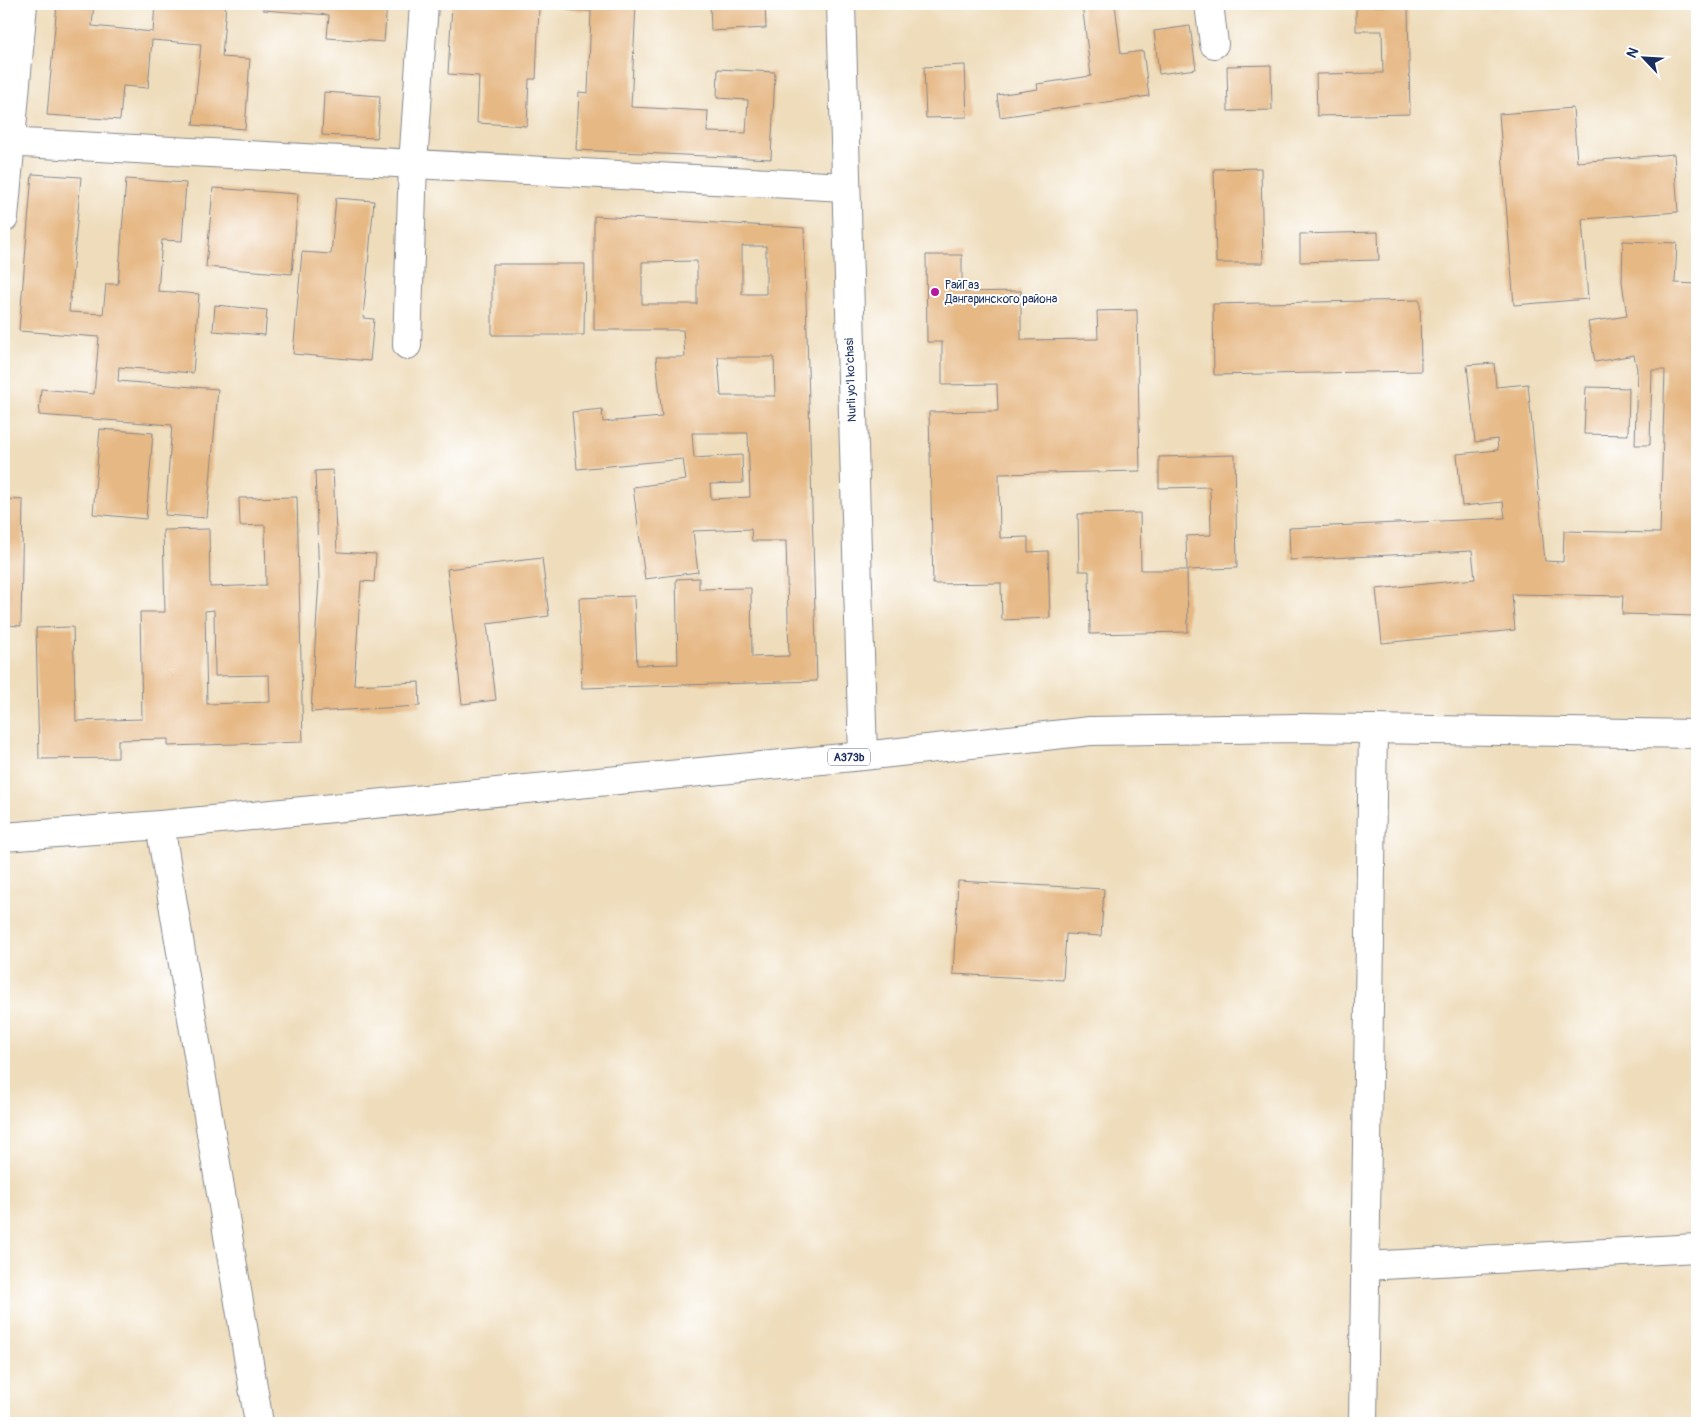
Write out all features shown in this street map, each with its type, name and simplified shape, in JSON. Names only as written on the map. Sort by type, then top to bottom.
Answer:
[{"type":"main road","points":[[4,218],[7,142],[23,4]]},
{"type":"main road","points":[[406,345],[413,164],[424,4]]},
{"type":"main road","name":"Nurli yo'l ko'chasi","points":[[841,4],[863,756]]},
{"type":"main road","points":[[1210,4],[1214,44]]},
{"type":"main road","points":[[7,142],[846,188]]},
{"type":"main road","name":"A373b","points":[[4,837],[160,825],[863,756],[1090,731],[1302,728],[1697,734]]},
{"type":"main road","points":[[1363,1423],[1373,730]]},
{"type":"main road","points":[[160,825],[259,1423]]},
{"type":"main road","points":[[1365,1266],[1697,1248]]},
{"type":"building","points":[[57,4],[94,4],[92,26],[153,32],[155,4],[226,4],[222,57],[250,59],[245,129],[193,125],[201,44],[152,40],[148,88],[123,86],[120,120],[47,115]]},
{"type":"building","points":[[263,4],[387,4],[384,42],[327,38],[329,15],[263,10]]},
{"type":"building","points":[[452,4],[525,4],[525,6],[539,7],[536,79],[529,79],[527,126],[477,123],[479,76],[448,74]]},
{"type":"building","points":[[567,4],[636,4],[631,107],[708,111],[707,132],[746,133],[748,100],[717,98],[718,69],[775,72],[771,159],[576,150],[579,92],[588,93],[591,11],[567,10]]},
{"type":"building","points":[[710,4],[765,4],[766,28],[711,31]]},
{"type":"building","points":[[1082,4],[1115,4],[1121,54],[1143,51],[1149,96],[1000,117],[997,95],[1038,89],[1037,84],[1091,76]]},
{"type":"building","points":[[1408,5],[1410,114],[1317,116],[1316,74],[1383,73],[1382,31],[1356,31],[1356,7]]},
{"type":"building","points":[[1190,26],[1196,69],[1159,74],[1154,31]]},
{"type":"building","points":[[965,65],[967,117],[926,118],[924,67]]},
{"type":"building","points":[[1271,65],[1272,110],[1228,111],[1227,66]]},
{"type":"building","points":[[324,92],[380,96],[377,138],[322,135]]},
{"type":"building","points":[[1573,108],[1577,162],[1674,154],[1678,212],[1582,219],[1588,299],[1514,305],[1499,114]]},
{"type":"building","points":[[1261,168],[1263,263],[1216,263],[1214,169]]},
{"type":"building","points":[[32,174],[81,177],[69,312],[103,314],[106,284],[118,284],[126,179],[186,183],[182,241],[162,240],[158,291],[199,294],[193,373],[119,367],[118,381],[218,389],[207,518],[165,515],[172,425],[39,415],[41,389],[94,394],[99,337],[19,331]]},
{"type":"building","points":[[213,188],[298,194],[292,274],[206,267]]},
{"type":"building","points":[[336,198],[374,201],[363,318],[374,319],[370,361],[293,354],[302,252],[331,254]]},
{"type":"building","points":[[594,216],[804,228],[817,681],[582,688],[579,598],[634,596],[637,665],[678,664],[676,579],[699,578],[699,589],[751,588],[752,657],[789,656],[786,541],[752,541],[751,529],[693,531],[698,572],[645,579],[633,487],[686,480],[683,459],[577,469],[572,412],[602,409],[603,422],[662,417],[656,357],[685,357],[683,330],[594,330]],"holes":[[[742,246],[766,246],[766,294],[742,294]],[[697,261],[697,304],[642,304],[642,262]],[[718,357],[774,357],[775,396],[721,396]],[[692,433],[748,433],[750,497],[711,499],[710,484],[743,483],[742,455],[694,458]]]},
{"type":"building","points":[[1378,232],[1379,260],[1300,262],[1300,234]]},
{"type":"building","points":[[1623,241],[1677,243],[1675,283],[1697,284],[1697,616],[1622,614],[1623,596],[1512,594],[1515,630],[1382,643],[1376,589],[1475,579],[1472,551],[1290,560],[1289,528],[1505,518],[1503,502],[1462,506],[1457,454],[1498,450],[1497,439],[1475,442],[1467,365],[1494,363],[1496,387],[1528,384],[1545,561],[1563,562],[1564,531],[1660,533],[1665,370],[1652,370],[1650,445],[1635,445],[1637,369],[1634,355],[1595,362],[1588,322],[1627,316],[1622,282]]},
{"type":"building","points":[[926,255],[962,255],[962,292],[1021,291],[1021,340],[1098,339],[1097,311],[1137,310],[1140,471],[999,474],[1000,538],[1028,537],[1028,552],[1048,551],[1050,618],[1002,620],[1001,583],[933,584],[929,412],[998,411],[997,384],[942,385],[942,342],[927,342]]},
{"type":"building","points":[[492,264],[585,264],[584,335],[492,335]]},
{"type":"building","points":[[1420,300],[1421,371],[1214,375],[1213,304]]},
{"type":"building","points":[[215,305],[267,310],[265,335],[213,331]]},
{"type":"building","points":[[1586,387],[1629,388],[1628,435],[1584,434]]},
{"type":"building","points":[[100,429],[153,433],[146,519],[93,514]]},
{"type":"building","points":[[1235,455],[1237,568],[1187,570],[1186,536],[1211,535],[1210,487],[1159,488],[1159,457]]},
{"type":"building","points":[[333,470],[337,552],[376,554],[374,582],[361,581],[354,685],[419,682],[420,706],[311,712],[319,579],[315,471]]},
{"type":"building","points":[[297,497],[303,742],[168,746],[168,739],[118,740],[118,758],[39,759],[36,628],[73,627],[76,721],[142,719],[140,612],[165,612],[163,530],[209,529],[210,587],[266,585],[265,525],[240,526],[239,498]],"holes":[[[214,610],[215,676],[269,675],[270,702],[207,704],[205,611]]]},
{"type":"building","points":[[4,499],[23,500],[21,626],[6,625],[5,674],[4,674]]},
{"type":"building","points":[[1140,513],[1141,570],[1187,570],[1188,632],[1090,634],[1089,571],[1079,571],[1078,514]]},
{"type":"building","points":[[542,558],[549,616],[487,624],[496,700],[462,704],[447,569]]},
{"type":"building","points":[[958,881],[1104,889],[1101,936],[1066,934],[1063,980],[953,974]]},
{"type":"place","name":"РайГаз Дангаринского района","points":[[935,292]]}]
